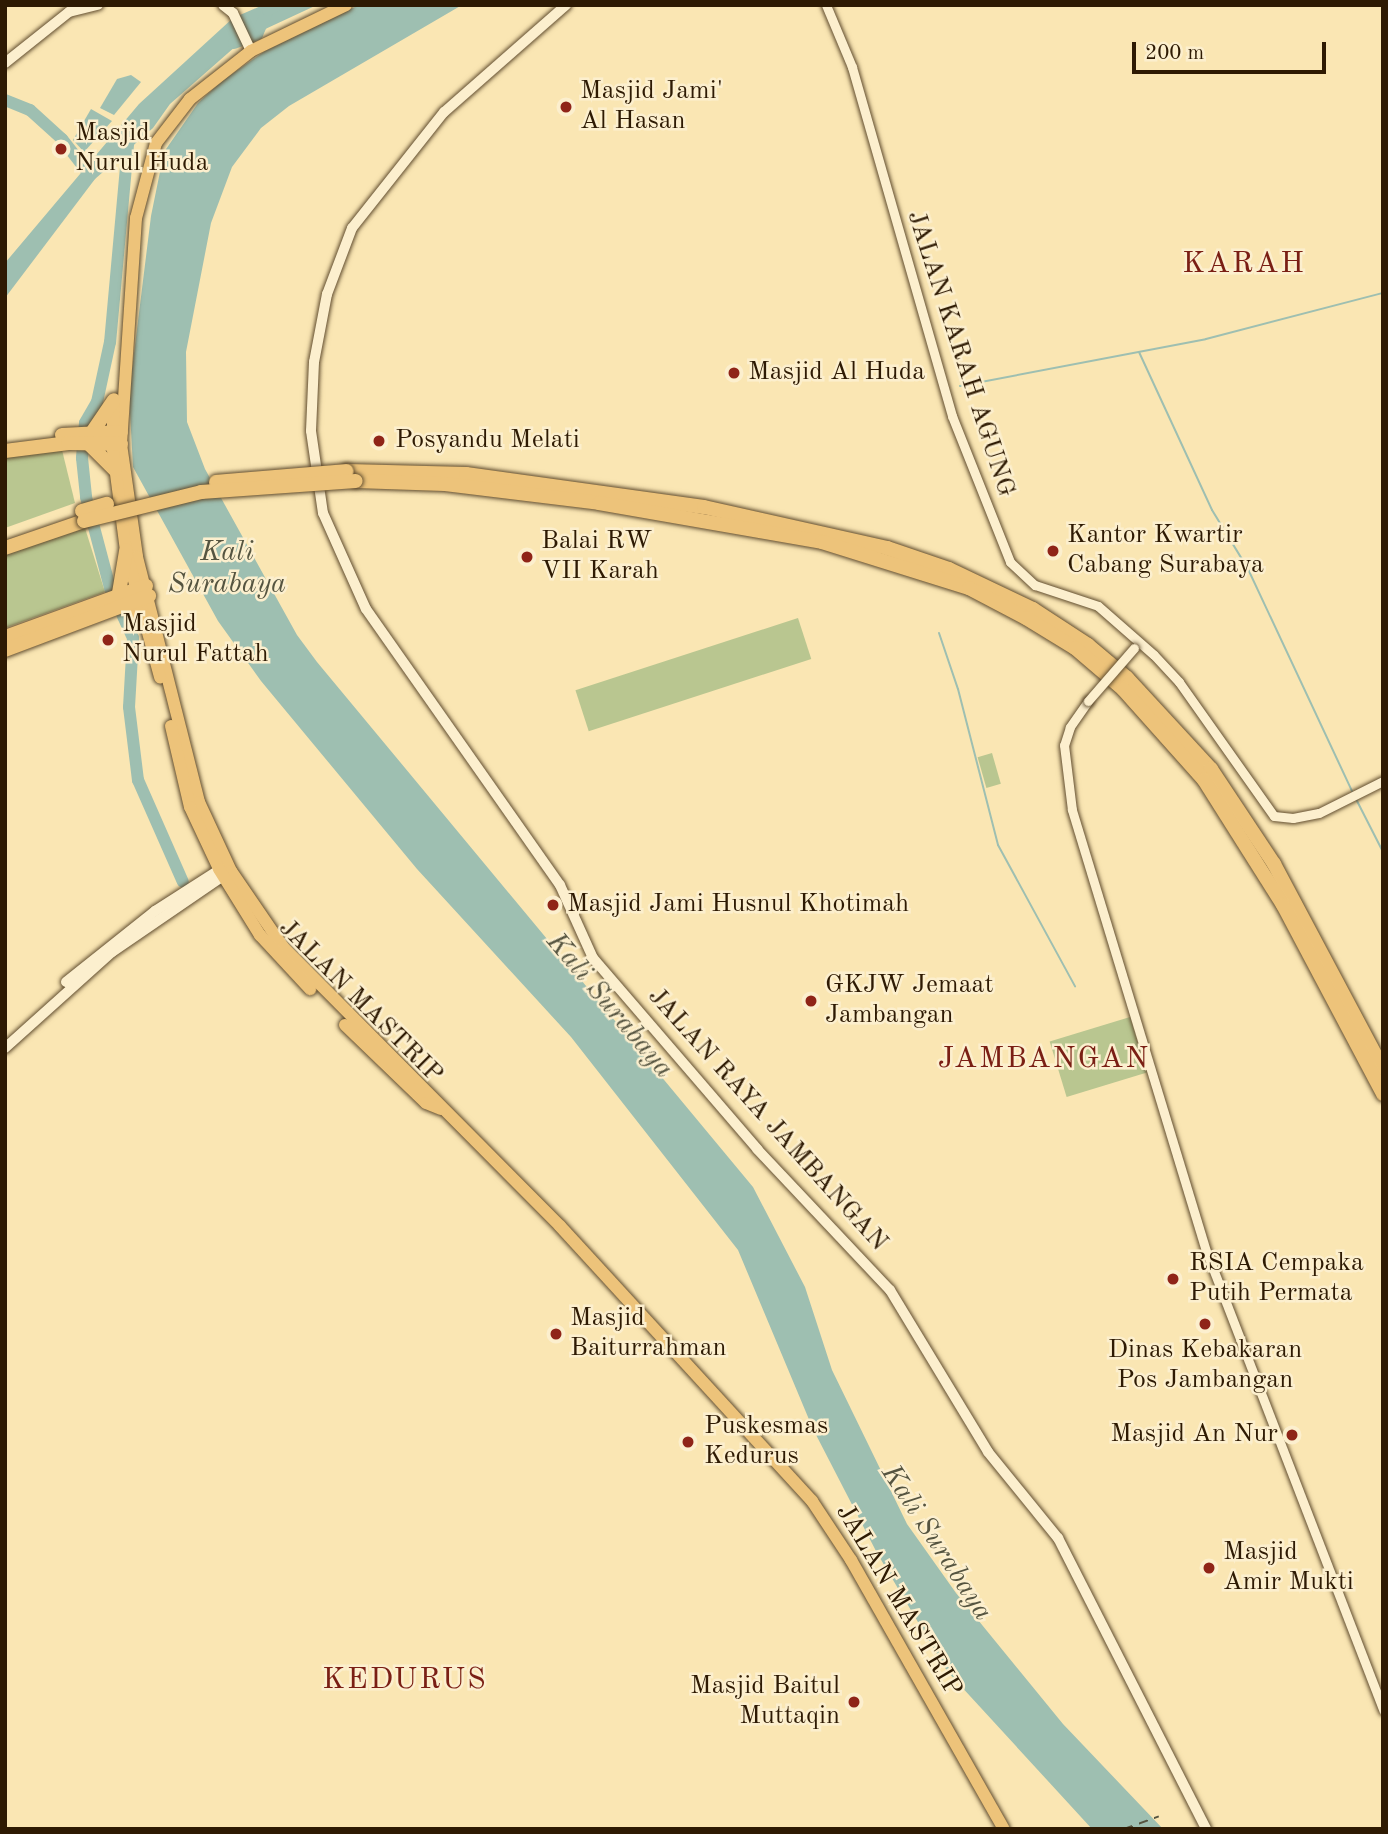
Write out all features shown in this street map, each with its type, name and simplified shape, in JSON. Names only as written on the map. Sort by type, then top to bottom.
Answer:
[{"type":"highway","points":[[88,437],[114,400]]},
{"type":"highway","points":[[88,437],[115,470]]},
{"type":"highway","points":[[5,452],[69,438]]},
{"type":"highway","points":[[5,442],[116,438]]},
{"type":"highway","points":[[5,538],[200,484],[351,476],[466,474],[704,507],[899,552],[982,583],[1034,610],[1088,645],[1127,678],[1210,769],[1274,864],[1383,1069]]},
{"type":"highway","points":[[351,476],[445,484],[599,503],[822,542],[969,588],[1026,618],[1075,649],[1124,689],[1205,780],[1283,905],[1383,1094]]},
{"type":"highway","points":[[5,548],[83,516]]},
{"type":"highway","points":[[117,600],[126,551]]},
{"type":"highway","points":[[5,638],[142,592]]},
{"type":"highway","points":[[117,600],[147,620]]},
{"type":"highway","points":[[5,650],[60,620]]},
{"type":"main road","points":[[5,62],[63,16],[98,5]]},
{"type":"main road","points":[[116,438],[114,400],[130,218],[145,150],[179,102],[248,45],[331,5]]},
{"type":"main road","points":[[116,438],[136,218],[149,163],[175,115],[248,45],[346,5]]},
{"type":"main road","name":"JALAN RAYA JAMBANGAN","points":[[566,5],[444,111],[350,233],[319,328],[311,396],[312,448],[319,495],[332,538],[383,637],[560,886],[583,939],[615,988],[757,1149],[890,1290],[988,1452],[1058,1538],[1206,1829]]},
{"type":"main road","points":[[231,8],[248,45]]},
{"type":"main road","name":"JALAN MASTRIP","points":[[116,438],[115,470],[126,551],[142,592],[188,768],[225,870]]},
{"type":"main road","name":"JALAN MASTRIP","points":[[116,438],[147,620],[190,807],[276,955],[426,1103],[441,1109],[560,1226],[804,1491],[851,1560],[1004,1829]]},
{"type":"main road","points":[[5,1038],[107,946],[225,870]]},
{"type":"main road","points":[[5,1047],[112,952],[174,903]]},
{"type":"street","name":"JALAN KARAH AGUNG","points":[[826,5],[852,66],[952,416],[1006,554],[1030,581],[1098,606],[1136,645],[1179,682],[1269,812],[1279,818],[1305,817],[1383,782]]},
{"type":"street","points":[[1136,645],[1088,701],[1070,727],[1065,746],[1072,810],[1207,1253],[1383,1710]]},
{"type":"green space","points":[[62,450],[75,503],[5,528],[5,456]]},
{"type":"green space","points":[[85,528],[105,592],[5,628],[5,555]]},
{"type":"green space","points":[[798,618],[811,659],[589,731],[575,690]]},
{"type":"green space","points":[[992,753],[1001,784],[986,788],[978,757]]},
{"type":"green space","points":[[1130,1017],[1147,1072],[1067,1097],[1050,1042]]},
{"type":"water","points":[[263,5],[317,5],[244,39],[170,104],[153,128],[95,179],[5,298],[5,263],[139,104],[233,18]]},
{"type":"water","name":"Kali Surabaya","points":[[359,5],[462,5],[289,106],[261,128],[232,167],[211,223],[186,352],[187,422],[205,469],[297,635],[317,662],[753,1187],[805,1287],[832,1370],[907,1524],[956,1593],[1063,1724],[1163,1829],[1092,1829],[947,1671],[877,1553],[813,1429],[738,1250],[571,1037],[417,869],[261,681],[218,621],[133,467],[129,394],[151,216],[164,152],[198,103],[222,81],[265,51]]},
{"type":"water","points":[[131,75],[141,82],[114,115],[100,108],[117,79]]},
{"type":"water","points":[[91,109],[112,121],[84,152],[73,140]]},
{"type":"waterway","points":[[234,43],[257,34],[268,10],[278,5]]},
{"type":"waterway","points":[[5,100],[30,110],[62,139],[90,175]]},
{"type":"waterway","points":[[129,134],[110,342],[97,402],[85,423],[82,458],[86,497],[110,588],[133,638],[129,707],[138,780],[183,882]]},
{"type":"waterway","points":[[960,386],[1206,339],[1383,293]]},
{"type":"waterway","points":[[1139,352],[1212,510],[1248,569],[1352,791]]},
{"type":"waterway","points":[[939,633],[958,689],[998,845],[1075,986]]},
{"type":"waterway","points":[[1356,799],[1383,852]]},
{"type":"ferry route","points":[[1124,1829],[1159,1816]]},
{"type":"place","name":"Masjid Jami' Al Hasan","points":[[566,107]]},
{"type":"place","name":"Masjid Nurul Huda","points":[[61,149]]},
{"type":"place","name":"Masjid Al Huda","points":[[734,373]]},
{"type":"place","name":"Posyandu Melati","points":[[379,441]]},
{"type":"place","name":"Kantor Kwartir Cabang Surabaya","points":[[1053,551]]},
{"type":"place","name":"Balai RW VII Karah","points":[[527,557]]},
{"type":"place","name":"Masjid Nurul Fattah","points":[[108,640]]},
{"type":"place","name":"Masjid Jami Husnul Khotimah","points":[[553,905]]},
{"type":"place","name":"GKJW Jemaat Jambangan","points":[[811,1001]]},
{"type":"place","name":"RSIA Cempaka Putih Permata","points":[[1173,1279]]},
{"type":"place","name":"Dinas Kebakaran Pos Jambangan","points":[[1205,1324]]},
{"type":"place","name":"Masjid Baiturrahman","points":[[556,1334]]},
{"type":"place","name":"Masjid An Nur","points":[[1292,1435]]},
{"type":"place","name":"Puskesmas Kedurus","points":[[688,1442]]},
{"type":"place","name":"Masjid Amir Mukti","points":[[1209,1568]]},
{"type":"place","name":"Masjid Baitul Muttaqin","points":[[854,1702]]},
{"type":"district","name":"KARAH","points":[[1244,264]]},
{"type":"district","name":"JAMBANGAN","points":[[1044,1059]]},
{"type":"district","name":"KEDURUS","points":[[405,1680]]}]
